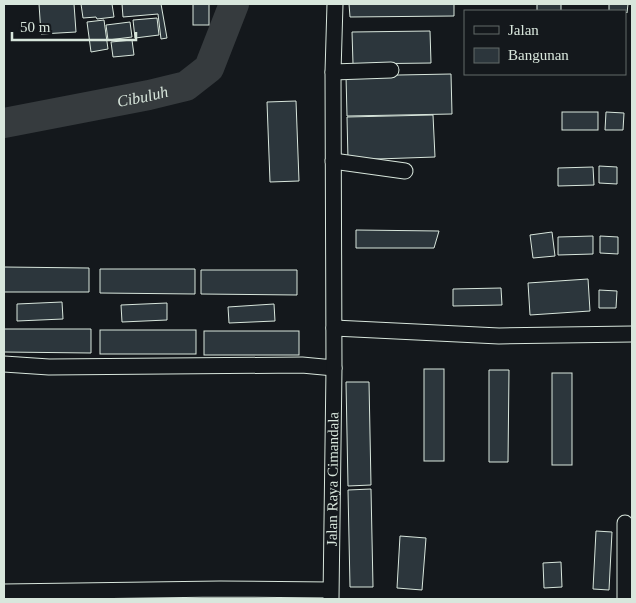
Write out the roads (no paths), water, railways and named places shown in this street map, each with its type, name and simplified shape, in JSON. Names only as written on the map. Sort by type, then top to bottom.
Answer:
[{"type":"street","name":"Jalan Raya Cimandala","points":[[4,592],[220,589],[330,594],[334,368],[333,72],[335,4]]},
{"type":"street","points":[[333,72],[391,70]]},
{"type":"street","points":[[333,161],[405,171]]},
{"type":"street","points":[[334,328],[499,336],[632,334]]},
{"type":"street","points":[[4,364],[49,367],[302,364],[334,368]]},
{"type":"street","points":[[625,523],[625,599]]},
{"type":"waterway","name":"Cibuluh","points":[[4,123],[186,86],[209,68],[234,4]]}]
